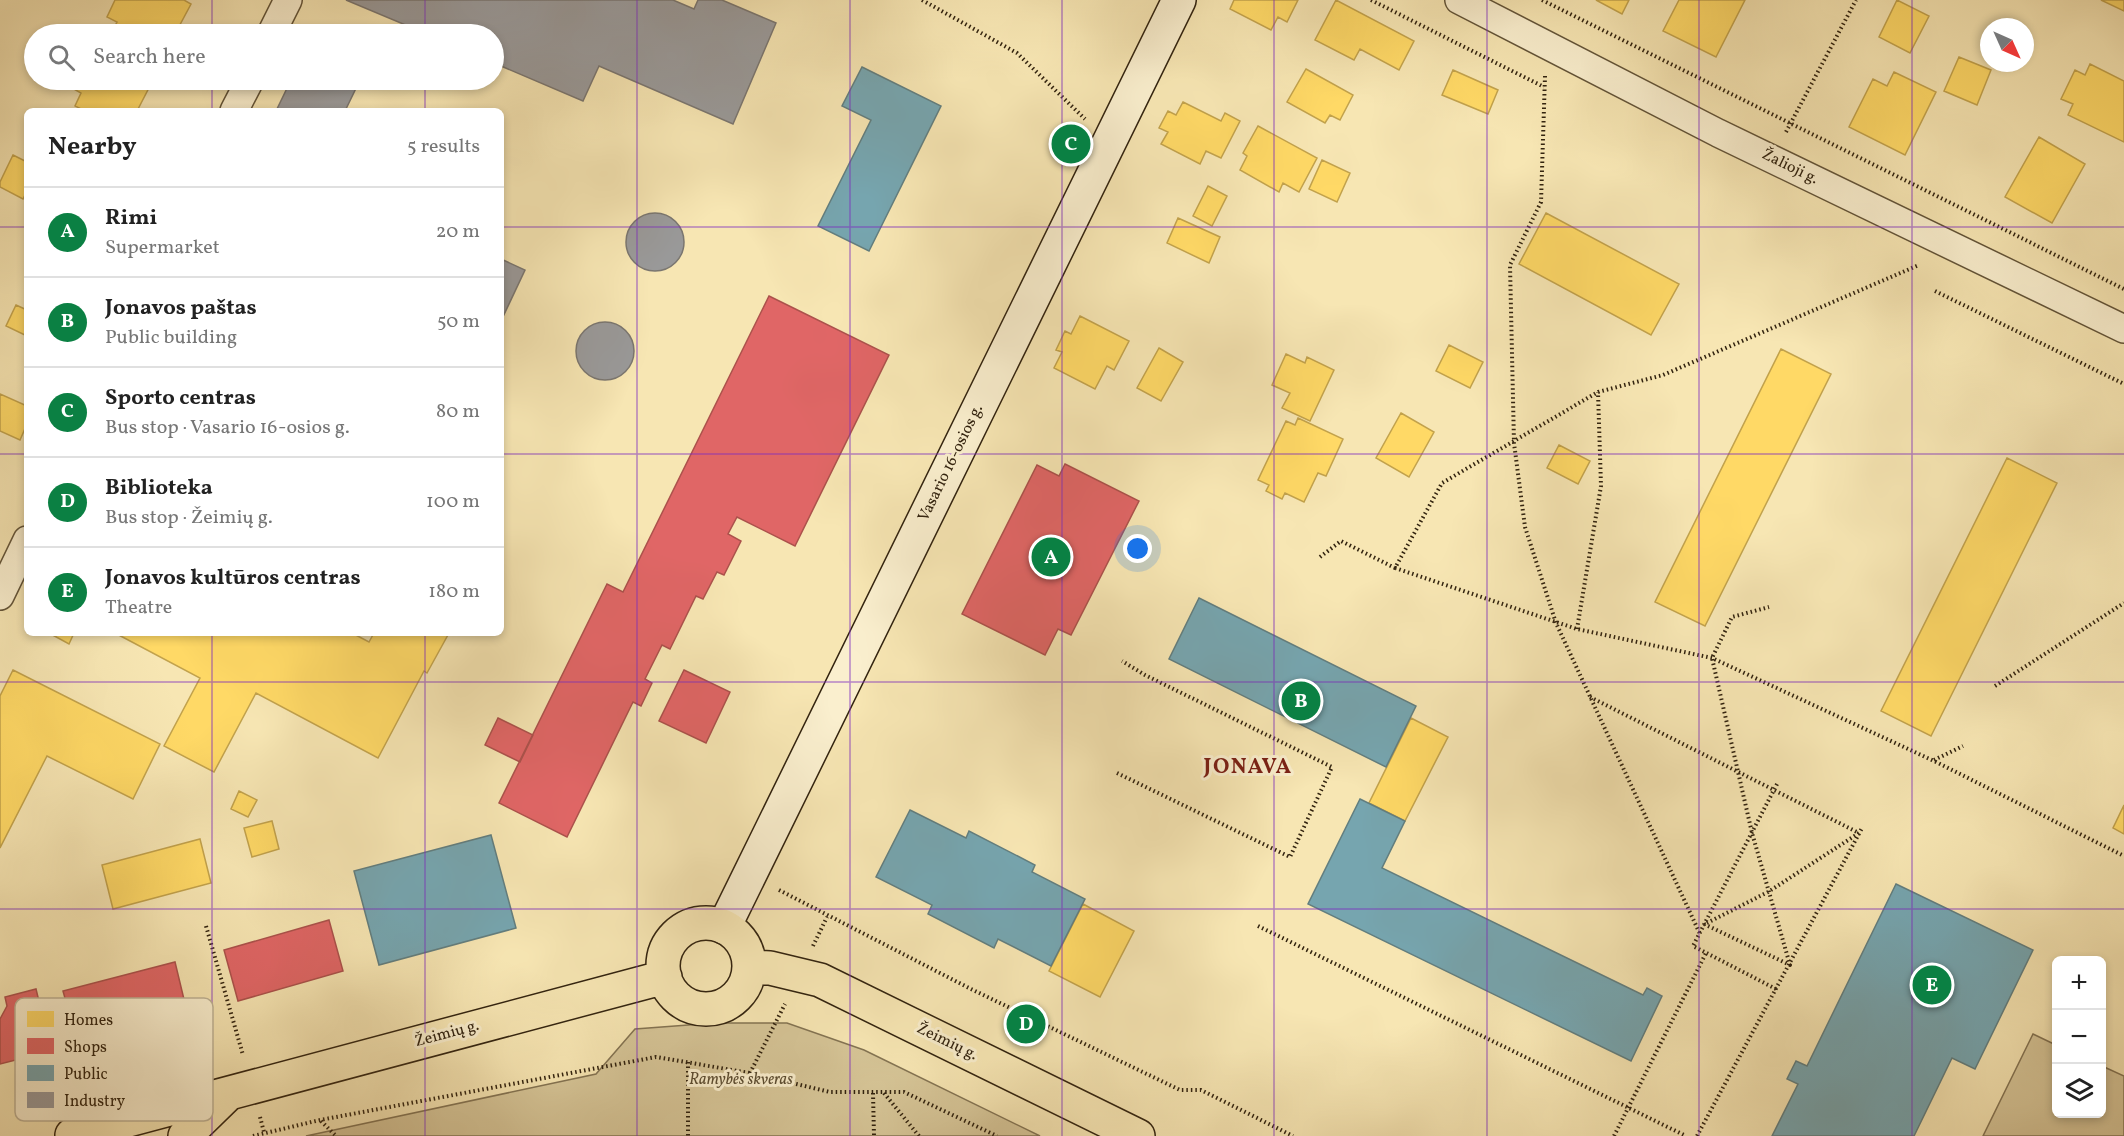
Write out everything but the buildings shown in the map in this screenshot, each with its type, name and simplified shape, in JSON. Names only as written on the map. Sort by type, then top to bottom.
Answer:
[{"type":"main road","name":"Vasario 16-osios g.","points":[[724,927],[1179,0]]},
{"type":"main road","points":[[704,923],[724,927],[742,943],[749,967],[740,992],[730,1001],[704,1008],[691,1006],[679,999],[670,989],[663,963],[666,950],[673,938],[684,929],[704,923]]},
{"type":"main road","name":"Žeimių g.","points":[[749,967],[770,968],[820,980],[1138,1136]]},
{"type":"main road","name":"Žeimių g.","points":[[213,1097],[665,977]]},
{"type":"main road","name":"Žeimių g.","points":[[213,1109],[229,1093]]},
{"type":"main road","name":"Žeimių g.","points":[[68,1136],[124,1121]]},
{"type":"main road","name":"Žeimių g.","points":[[185,1136],[200,1121]]},
{"type":"street","points":[[276,24],[288,0]]},
{"type":"street","name":"Žalioji g.","points":[[1459,0],[1718,133],[2124,329]]},
{"type":"street","points":[[236,108],[245,90]]},
{"type":"street","points":[[0,596],[24,546]]},
{"type":"path","points":[[922,0],[1017,53],[1109,142]]},
{"type":"path","points":[[1371,0],[1544,87]]},
{"type":"path","points":[[1542,0],[2124,289]]},
{"type":"path","points":[[1772,158],[1856,0]]},
{"type":"path","points":[[1546,44],[1541,202],[1510,265],[1514,443],[1525,527],[1539,578],[1556,623],[1700,934]]},
{"type":"path","points":[[1395,568],[1442,483],[1598,392],[1663,375],[1957,249]]},
{"type":"path","points":[[1935,291],[2124,384]]},
{"type":"path","points":[[1577,629],[1600,486],[1598,392]]},
{"type":"path","points":[[1320,557],[1341,541],[1395,568],[1556,623],[1712,658],[1934,761],[2124,856]]},
{"type":"path","points":[[1995,686],[2124,603]]},
{"type":"path","points":[[1769,607],[1732,617],[1712,658],[1752,833],[1790,965]]},
{"type":"path","points":[[1117,773],[1290,857],[1332,767],[1145,675],[1122,661]]},
{"type":"path","points":[[1590,697],[1859,833]]},
{"type":"path","points":[[1934,761],[1963,746]]},
{"type":"path","points":[[1776,989],[1693,946],[1777,784]]},
{"type":"path","points":[[1697,1136],[1862,828]]},
{"type":"path","points":[[1704,924],[1768,892],[1859,833]]},
{"type":"path","points":[[749,874],[826,917],[1180,1090],[1201,1090],[1293,1136]]},
{"type":"path","points":[[1704,924],[1790,965]]},
{"type":"path","points":[[206,926],[238,1034]]},
{"type":"path","points":[[1258,926],[1686,1136]]},
{"type":"path","points":[[1614,1136],[1706,953]]},
{"type":"path","points":[[253,1136],[320,1120],[656,1057],[750,1073],[830,1092],[904,1092],[997,1136]]},
{"type":"path","points":[[688,1062],[688,1136]]},
{"type":"path","points":[[873,1093],[873,1136]]},
{"type":"path","points":[[883,1093],[919,1136]]},
{"type":"path","points":[[320,1120],[336,1136]]},
{"type":"green space","name":"Ramybės skveras","points":[[715,1023],[787,1023],[864,1050],[1040,1136],[306,1136],[596,1074],[635,1029]]},
{"type":"green space","points":[[2033,1034],[2052,1043],[2052,1118],[2106,1118],[2106,1068],[2124,1076],[2124,1136],[1983,1136]]},
{"type":"place","name":"Sporto centras","points":[[1071,144]]},
{"type":"place","name":"Rimi","points":[[1051,557]]},
{"type":"place","name":"Jonavos paštas","points":[[1301,701]]},
{"type":"place","name":"Jonavos kultūros centras","points":[[1932,985]]},
{"type":"place","name":"Biblioteka","points":[[1026,1024]]},
{"type":"district","name":"JONAVA","points":[[1248,767]]}]
